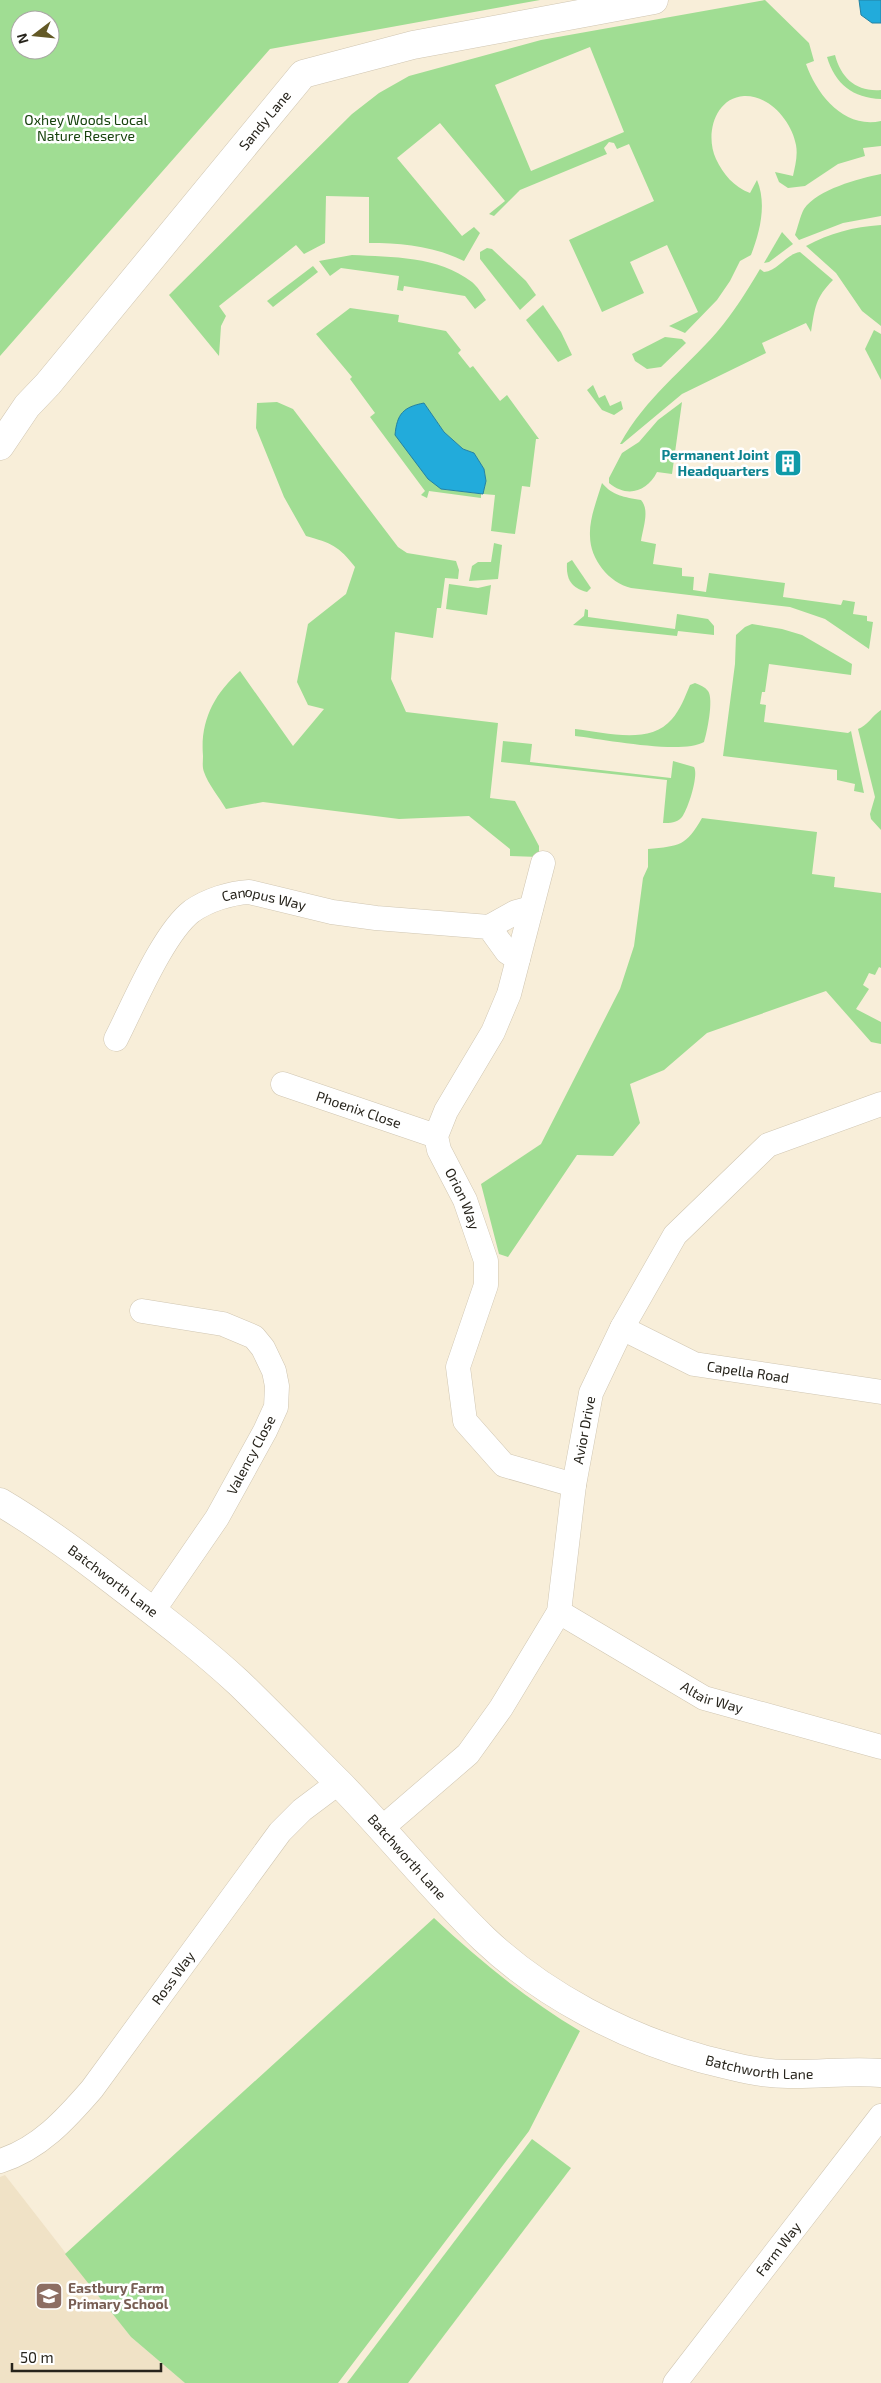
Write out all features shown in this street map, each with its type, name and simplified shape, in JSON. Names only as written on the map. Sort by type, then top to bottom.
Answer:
[{"type":"street","name":"Sandy Lane","points":[[0,446],[26,406],[48,384],[302,74],[413,44],[654,0]]},
{"type":"street","points":[[436,1136],[446,1111],[493,1032],[509,994],[543,862]]},
{"type":"street","name":"Canopus Way","points":[[116,1039],[154,964],[176,929],[190,912],[204,903],[221,897],[249,892],[332,912],[376,918],[489,927]]},
{"type":"street","points":[[518,959],[508,952],[489,927],[516,912],[531,908]]},
{"type":"street","name":"Phoenix Close","points":[[282,1084],[436,1136]]},
{"type":"street","name":"Avior Drive","points":[[382,1828],[468,1754],[501,1708],[559,1612],[574,1485],[591,1393],[622,1328],[675,1235],[768,1145],[881,1104]]},
{"type":"street","name":"Orion Way","points":[[436,1136],[438,1150],[465,1200],[486,1261],[486,1285],[458,1367],[465,1421],[504,1465],[574,1485]]},
{"type":"street","name":"Valency Close","points":[[142,1311],[223,1324],[254,1337],[263,1348],[277,1386],[276,1407],[265,1431],[217,1518],[153,1611]]},
{"type":"street","name":"Capella Road","points":[[622,1328],[694,1364],[881,1392]]},
{"type":"street","name":"Batchworth Lane","points":[[0,1502],[85,1559],[153,1611],[238,1682],[382,1828],[448,1903],[486,1941],[518,1968],[552,1990],[605,2020],[700,2058],[764,2073],[881,2072]]},
{"type":"street","name":"Altair Way","points":[[559,1612],[704,1698],[881,1747]]},
{"type":"street","name":"Ross Way","points":[[0,2161],[44,2138],[74,2110],[92,2089],[280,1832],[302,1810],[338,1783]]},
{"type":"street","name":"Farm Way","points":[[676,2383],[881,2116]]},
{"type":"shaded area","name":"Eastbury Farm Primary School","points":[[5,2175],[131,2337],[185,2383],[0,2383],[0,2177]]},
{"type":"green space","name":"Oxhey Woods Local Nature Reserve","points":[[0,0],[540,0],[270,49],[0,356]]},
{"type":"green space","points":[[765,0],[809,43],[814,61],[806,64],[817,87],[825,98],[844,115],[855,120],[881,121],[881,146],[863,148],[865,156],[838,164],[805,186],[788,188],[779,182],[775,172],[793,176],[797,153],[796,145],[794,136],[785,119],[771,105],[754,97],[734,98],[725,103],[719,111],[712,129],[713,150],[722,170],[739,187],[750,193],[757,180],[762,199],[761,218],[751,255],[740,261],[730,281],[717,300],[685,333],[669,326],[698,312],[667,245],[630,262],[644,293],[602,312],[569,240],[654,201],[629,144],[617,149],[614,143],[609,142],[604,148],[607,154],[520,190],[494,216],[489,214],[505,201],[440,123],[397,158],[462,236],[474,227],[480,233],[464,261],[441,252],[417,246],[369,243],[369,197],[326,196],[325,243],[304,254],[296,245],[219,306],[226,316],[221,326],[219,356],[169,295],[352,114],[379,93],[409,76],[541,40]],"holes":[[[590,47],[624,132],[531,171],[495,85]]]},
{"type":"green space","points":[[835,55],[841,70],[851,82],[864,89],[881,90],[881,99],[862,96],[846,88],[830,67],[827,57]]},
{"type":"green space","points":[[881,174],[881,216],[843,223],[799,240],[795,235],[801,215],[810,202],[828,190]]},
{"type":"green space","points":[[881,225],[881,326],[862,311],[836,273],[806,246],[842,231]]},
{"type":"green space","points":[[782,232],[793,244],[769,262],[764,263]]},
{"type":"green space","points":[[487,248],[492,249],[526,281],[536,295],[520,310],[480,259],[480,252]]},
{"type":"green space","points":[[800,252],[833,280],[819,298],[811,332],[806,323],[762,343],[766,353],[682,394],[620,444],[630,427],[653,398],[723,324],[760,269],[764,272],[774,269],[790,256]]},
{"type":"green space","points":[[352,255],[399,258],[445,267],[459,273],[472,282],[486,300],[475,309],[465,296],[404,286],[403,291],[397,290],[399,276],[341,268],[330,276],[319,261]]},
{"type":"green space","points":[[313,266],[318,272],[273,307],[267,301]]},
{"type":"green space","points":[[543,305],[561,332],[572,355],[558,362],[526,320]]},
{"type":"green space","points":[[350,308],[399,315],[398,322],[446,331],[461,350],[458,353],[470,368],[473,366],[500,401],[507,395],[539,439],[536,439],[530,487],[522,486],[515,534],[491,531],[495,495],[483,494],[486,481],[484,469],[474,453],[463,449],[444,432],[424,403],[441,489],[481,494],[481,498],[429,491],[427,498],[421,495],[425,491],[370,417],[375,413],[350,379],[352,377],[316,334]]},
{"type":"green space","points":[[874,330],[881,334],[881,380],[865,349]]},
{"type":"green space","points":[[665,337],[682,339],[686,343],[661,367],[647,369],[635,361],[632,354]]},
{"type":"green space","points":[[593,385],[599,398],[605,395],[610,406],[621,401],[623,409],[614,415],[602,410],[587,390]]},
{"type":"green space","points":[[277,402],[293,409],[398,547],[407,553],[456,561],[459,570],[458,579],[445,578],[441,608],[437,608],[433,638],[395,632],[391,679],[406,712],[498,723],[490,798],[515,801],[539,846],[539,857],[510,856],[510,849],[469,816],[399,819],[263,802],[226,809],[208,781],[203,770],[203,743],[207,720],[216,699],[240,671],[293,746],[324,709],[308,705],[297,682],[308,624],[346,594],[355,567],[334,546],[306,536],[284,497],[256,428],[257,403]]},
{"type":"green space","points":[[682,402],[672,474],[657,472],[648,484],[636,491],[616,488],[609,483],[609,478],[622,453],[639,442],[658,420]]},
{"type":"green space","points":[[602,483],[624,497],[641,500],[644,504],[645,514],[641,541],[656,544],[653,564],[682,568],[682,576],[694,577],[693,590],[706,592],[709,573],[785,583],[783,597],[841,605],[843,600],[855,602],[853,614],[867,616],[867,621],[873,622],[869,649],[825,619],[790,607],[631,588],[615,581],[602,569],[593,553],[591,545],[591,523]]},
{"type":"green space","points":[[494,543],[502,545],[498,579],[469,581],[472,566],[478,562],[491,562]]},
{"type":"green space","points":[[572,560],[591,588],[587,592],[573,585],[567,574],[567,563]]},
{"type":"green space","points":[[449,584],[478,588],[491,585],[487,615],[446,609]]},
{"type":"green space","points":[[585,609],[588,610],[588,617],[675,629],[677,614],[708,619],[714,626],[714,635],[678,631],[677,636],[573,625],[584,616]]},
{"type":"green space","points":[[752,624],[782,629],[802,635],[852,664],[851,675],[769,664],[765,692],[762,692],[760,704],[766,705],[764,722],[848,733],[851,731],[864,793],[854,791],[855,784],[837,780],[837,770],[723,756],[735,664],[736,635]]},
{"type":"green space","points":[[695,683],[705,688],[710,695],[709,716],[704,742],[693,746],[660,747],[575,736],[575,729],[626,735],[639,735],[651,732],[662,727],[672,719],[690,685]]},
{"type":"green space","points":[[881,710],[881,830],[871,819],[870,814],[875,797],[858,729],[864,726]]},
{"type":"green space","points":[[503,741],[532,744],[530,762],[671,778],[673,761],[694,767],[695,777],[692,792],[682,817],[676,822],[663,823],[667,780],[501,762]]},
{"type":"green space","points":[[702,818],[817,832],[812,874],[835,877],[834,887],[881,893],[881,968],[879,967],[875,975],[869,973],[863,985],[869,989],[856,1009],[881,1022],[881,1044],[871,1042],[826,991],[707,1033],[664,1070],[630,1084],[640,1123],[613,1156],[577,1155],[508,1257],[499,1254],[481,1184],[541,1144],[620,989],[634,946],[643,878],[648,867],[648,849],[668,847],[681,843],[691,834]]},
{"type":"green space","points":[[434,1918],[504,1979],[580,2031],[529,2131],[338,2383],[185,2383],[131,2337],[65,2254]]},
{"type":"green space","points":[[532,2139],[571,2168],[408,2383],[347,2383]]},
{"type":"water","points":[[859,0],[881,0],[881,23],[872,23],[861,15]]},
{"type":"water","points":[[424,403],[444,432],[463,449],[474,453],[484,469],[486,481],[483,494],[441,489],[428,479],[395,435],[397,422],[402,413],[406,409]]},
{"type":"place","name":"Permanent Joint Headquarters","points":[[788,463]]},
{"type":"place","name":"Eastbury Farm Primary School","points":[[49,2296]]}]
